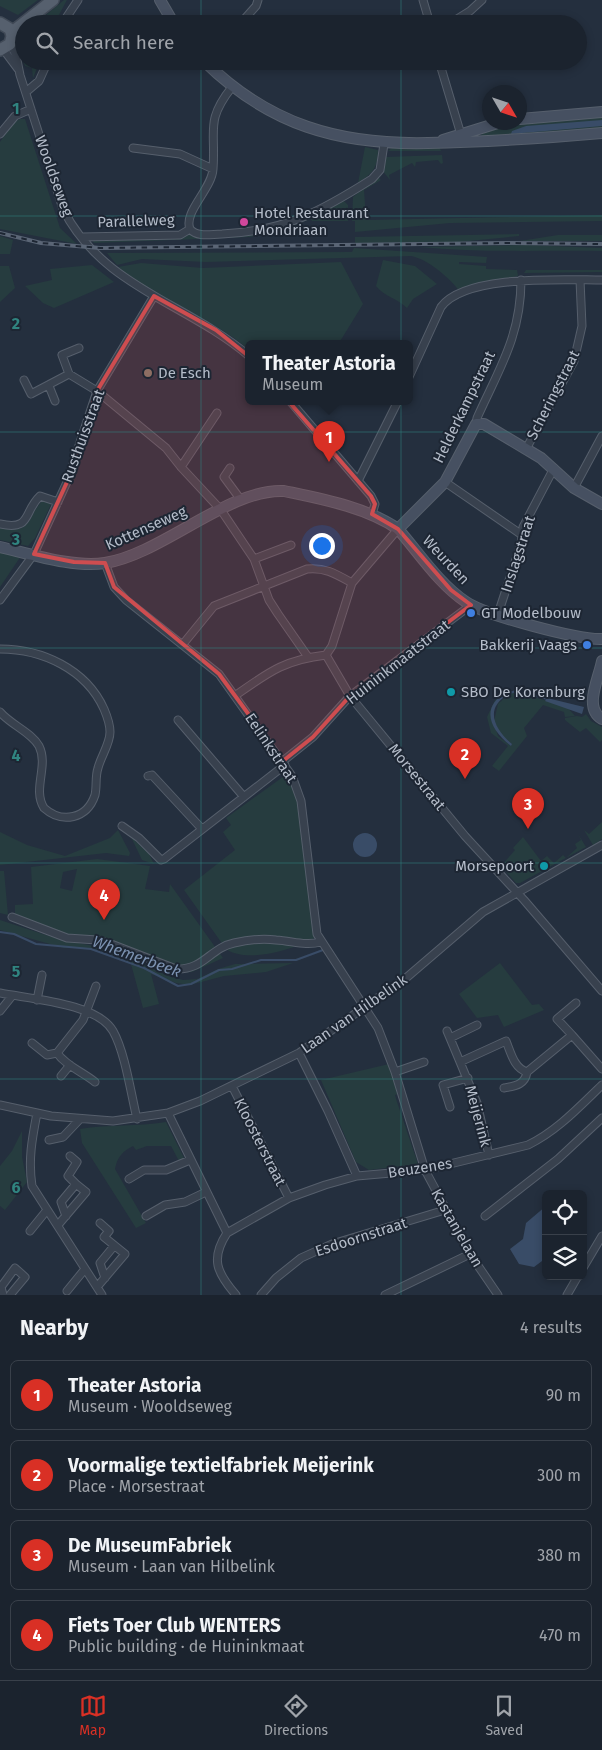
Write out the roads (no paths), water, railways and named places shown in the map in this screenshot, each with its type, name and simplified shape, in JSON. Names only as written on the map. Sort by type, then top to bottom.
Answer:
[{"type":"main road","points":[[22,15],[41,0]]},
{"type":"main road","points":[[27,15],[53,0]]},
{"type":"main road","points":[[4,48],[6,27]]},
{"type":"street","points":[[68,15],[78,0]]},
{"type":"street","points":[[160,0],[169,15]]},
{"type":"street","points":[[248,15],[256,6],[258,0]]},
{"type":"street","points":[[423,0],[427,15]]},
{"type":"street","points":[[464,15],[482,0]]},
{"type":"street","name":"Wooldseweg","points":[[4,48],[15,64]]},
{"type":"street","name":"Wooldseweg","points":[[19,70],[63,209],[82,237],[124,282],[216,330],[245,353]]},
{"type":"street","points":[[26,92],[39,81],[44,70]]},
{"type":"street","points":[[214,70],[232,86],[271,112],[304,127],[336,137],[384,144],[602,133]]},
{"type":"street","points":[[443,70],[462,139]]},
{"type":"street","name":"Parallelweg","points":[[190,229],[189,218],[210,182],[213,169],[214,116],[219,104],[232,86]]},
{"type":"street","points":[[0,134],[15,116],[31,109]]},
{"type":"street","points":[[527,118],[602,112]]},
{"type":"street","points":[[462,139],[483,130]]},
{"type":"street","name":"Parallelweg","points":[[190,229],[199,235],[257,232],[307,216],[337,201],[376,176],[380,170],[384,144]]},
{"type":"street","points":[[133,148],[180,154],[213,169]]},
{"type":"street","name":"Parallelweg","points":[[82,237],[180,235],[190,229]]},
{"type":"street","name":"Helderkampstraat","points":[[398,529],[445,482],[476,424],[476,418],[511,344],[518,323],[521,280]]},
{"type":"street","name":"Scheringstraat","points":[[526,449],[574,361],[582,326],[580,280]]},
{"type":"street","points":[[413,368],[441,307],[448,300],[500,281],[602,280]]},
{"type":"street","name":"Rusthuisstraat","points":[[0,600],[34,554],[58,502],[97,391],[154,296]]},
{"type":"street","points":[[79,348],[62,355],[69,374],[97,391],[166,448],[221,510],[254,559],[264,586],[278,614],[308,657]]},
{"type":"street","points":[[24,380],[31,394],[69,374]]},
{"type":"street","points":[[49,386],[55,401]]},
{"type":"street","points":[[293,405],[374,500],[372,514]]},
{"type":"street","points":[[358,481],[396,405]]},
{"type":"street","points":[[181,467],[217,413]]},
{"type":"street","points":[[476,424],[484,424],[526,449],[554,468],[583,495],[602,504]]},
{"type":"street","points":[[574,488],[602,436]]},
{"type":"street","points":[[230,468],[224,477],[242,500]]},
{"type":"street","name":"Inslagstraat","points":[[498,614],[523,526],[554,468]]},
{"type":"street","points":[[445,482],[522,535]]},
{"type":"street","name":"Kottenseweg","points":[[0,547],[74,562],[106,563],[148,547],[242,500],[274,490],[372,514],[398,529]]},
{"type":"street","points":[[0,524],[12,527],[20,525],[26,520],[36,499],[40,496],[58,502]]},
{"type":"street","points":[[236,696],[276,667],[308,657],[326,654],[332,646],[352,583],[398,529]]},
{"type":"street","name":"Weurden","points":[[398,529],[451,590],[471,605],[562,633],[602,639]]},
{"type":"street","points":[[254,559],[291,545]]},
{"type":"street","name":"Eelinkstraat","points":[[106,563],[114,587],[126,600],[219,674],[284,763],[299,790],[315,923],[321,942],[365,1007]]},
{"type":"street","points":[[183,644],[214,606],[307,569],[320,568],[329,570],[352,583]]},
{"type":"street","name":"Huininkmaatstraat","points":[[122,826],[139,838],[161,860],[244,797],[284,763],[313,737],[350,696],[471,605]]},
{"type":"street","points":[[0,649],[32,653],[52,660],[78,676],[101,703],[109,723],[110,734],[98,767],[95,795],[84,812],[69,818],[59,818],[44,808],[38,790],[41,763],[39,748],[31,737],[0,712]]},
{"type":"street","name":"Morsestraat","points":[[326,654],[350,696],[465,836],[517,892],[602,991]]},
{"type":"street","points":[[602,661],[592,704],[594,712],[602,719]]},
{"type":"street","points":[[178,720],[244,797]]},
{"type":"street","points":[[148,776],[152,775],[202,829]]},
{"type":"street","name":"Laan van Hilbelink","points":[[0,1105],[37,1113],[80,1119],[138,1119],[168,1114],[232,1086],[299,1053],[406,978],[483,912],[602,845]]},
{"type":"street","points":[[12,917],[67,938],[97,940],[111,944],[176,969],[186,969],[199,965],[220,947],[233,943],[272,940],[308,945],[321,942]]},
{"type":"street","points":[[37,1000],[42,975]]},
{"type":"street","points":[[32,1043],[47,1055],[57,1053],[88,1011],[96,986]]},
{"type":"street","points":[[0,993],[88,1011],[105,1022],[117,1040],[138,1119]]},
{"type":"street","points":[[0,1011],[12,996]]},
{"type":"street","points":[[576,1003],[557,1019],[602,1069]]},
{"type":"street","name":"Kastanjelaan","points":[[365,1007],[378,1028],[395,1072],[425,1170],[470,1254],[498,1295]]},
{"type":"street","name":"Meijerink","points":[[477,1025],[448,1035],[468,1078],[477,1103],[489,1155]]},
{"type":"street","points":[[504,1088],[518,1086],[526,1078],[527,1072],[572,1036]]},
{"type":"street","points":[[460,1062],[506,1041],[516,1065],[521,1070],[527,1072]]},
{"type":"street","points":[[57,1053],[70,1065],[79,1069],[95,1082]]},
{"type":"street","points":[[299,1053],[357,1176]]},
{"type":"street","points":[[395,1072],[424,1062]]},
{"type":"street","points":[[61,1076],[70,1065]]},
{"type":"street","name":"Meijerink","points":[[450,1107],[443,1085],[468,1078]]},
{"type":"street","name":"Beuzenes","points":[[227,1233],[289,1198],[357,1176],[425,1170],[528,1145],[540,1139],[563,1121],[602,1085]]},
{"type":"street","name":"Kloosterstraat","points":[[232,1086],[289,1198]]},
{"type":"street","points":[[37,1113],[29,1150],[32,1186],[102,1295]]},
{"type":"street","points":[[168,1114],[227,1233],[216,1255],[222,1278],[236,1295]]},
{"type":"street","points":[[485,1216],[558,1159],[602,1118]]},
{"type":"street","points":[[49,1140],[63,1137],[80,1119]]},
{"type":"street","points":[[58,1226],[86,1192],[68,1176],[77,1162],[70,1156]]},
{"type":"street","points":[[129,1179],[144,1170],[166,1170],[190,1160]]},
{"type":"street","points":[[66,1216],[61,1202],[76,1184]]},
{"type":"street","points":[[146,1216],[165,1205],[185,1202],[206,1192]]},
{"type":"street","points":[[30,1231],[47,1210]]},
{"type":"street","name":"Esdoornstraat","points":[[261,1295],[276,1278],[301,1258],[332,1244],[445,1210]]},
{"type":"street","points":[[97,1287],[125,1254],[104,1237],[109,1231],[100,1223]]},
{"type":"street","points":[[587,1261],[602,1236]]},
{"type":"street","points":[[105,1278],[100,1264],[114,1246]]},
{"type":"street","points":[[385,1295],[470,1254]]},
{"type":"street","points":[[3,1295],[1,1287],[15,1268],[26,1277],[10,1295]]},
{"type":"street","points":[[67,1291],[86,1270]]},
{"type":"street","points":[[567,1295],[576,1280]]},
{"type":"water","points":[[602,120],[602,126],[511,134],[515,130],[527,130],[527,126]]},
{"type":"water","points":[[508,691],[509,694],[496,706],[494,719],[501,732],[512,744],[511,746],[498,733],[491,719],[493,704]]},
{"type":"water","points":[[547,698],[584,707],[582,714],[545,701]]},
{"type":"water","points":[[365,833],[370,834],[376,840],[376,850],[370,856],[365,857],[360,856],[354,850],[353,845],[354,840],[360,834]]},
{"type":"water","points":[[542,1209],[542,1261],[534,1267],[519,1264],[510,1249],[523,1239],[526,1223]]},
{"type":"waterway","name":"Whemerbeek","points":[[507,694],[516,691],[548,699]]},
{"type":"waterway","name":"Whemerbeek","points":[[0,932],[14,934],[36,944],[91,949],[144,968],[178,986],[191,984],[219,970],[232,969],[261,960],[296,960],[323,950]]},
{"type":"railway","points":[[0,233],[41,243],[100,248],[509,243],[602,244]]},
{"type":"place","name":"Hotel Restaurant Mondriaan","points":[[244,222]]},
{"type":"place","name":"De Esch","points":[[148,373]]},
{"type":"place","name":"Theater Astoria","points":[[329,462]]},
{"type":"place","name":"GT Modelbouw","points":[[471,613]]},
{"type":"place","name":"Bakkerij Vaags","points":[[587,645]]},
{"type":"place","name":"SBO De Korenburg","points":[[451,692]]},
{"type":"place","name":"Voormalige textielfabriek Meijerink","points":[[465,779]]},
{"type":"place","name":"De MuseumFabriek","points":[[528,829]]},
{"type":"place","name":"Morsepoort","points":[[544,866]]},
{"type":"place","name":"Fiets Toer Club WENTERS","points":[[104,920]]}]
